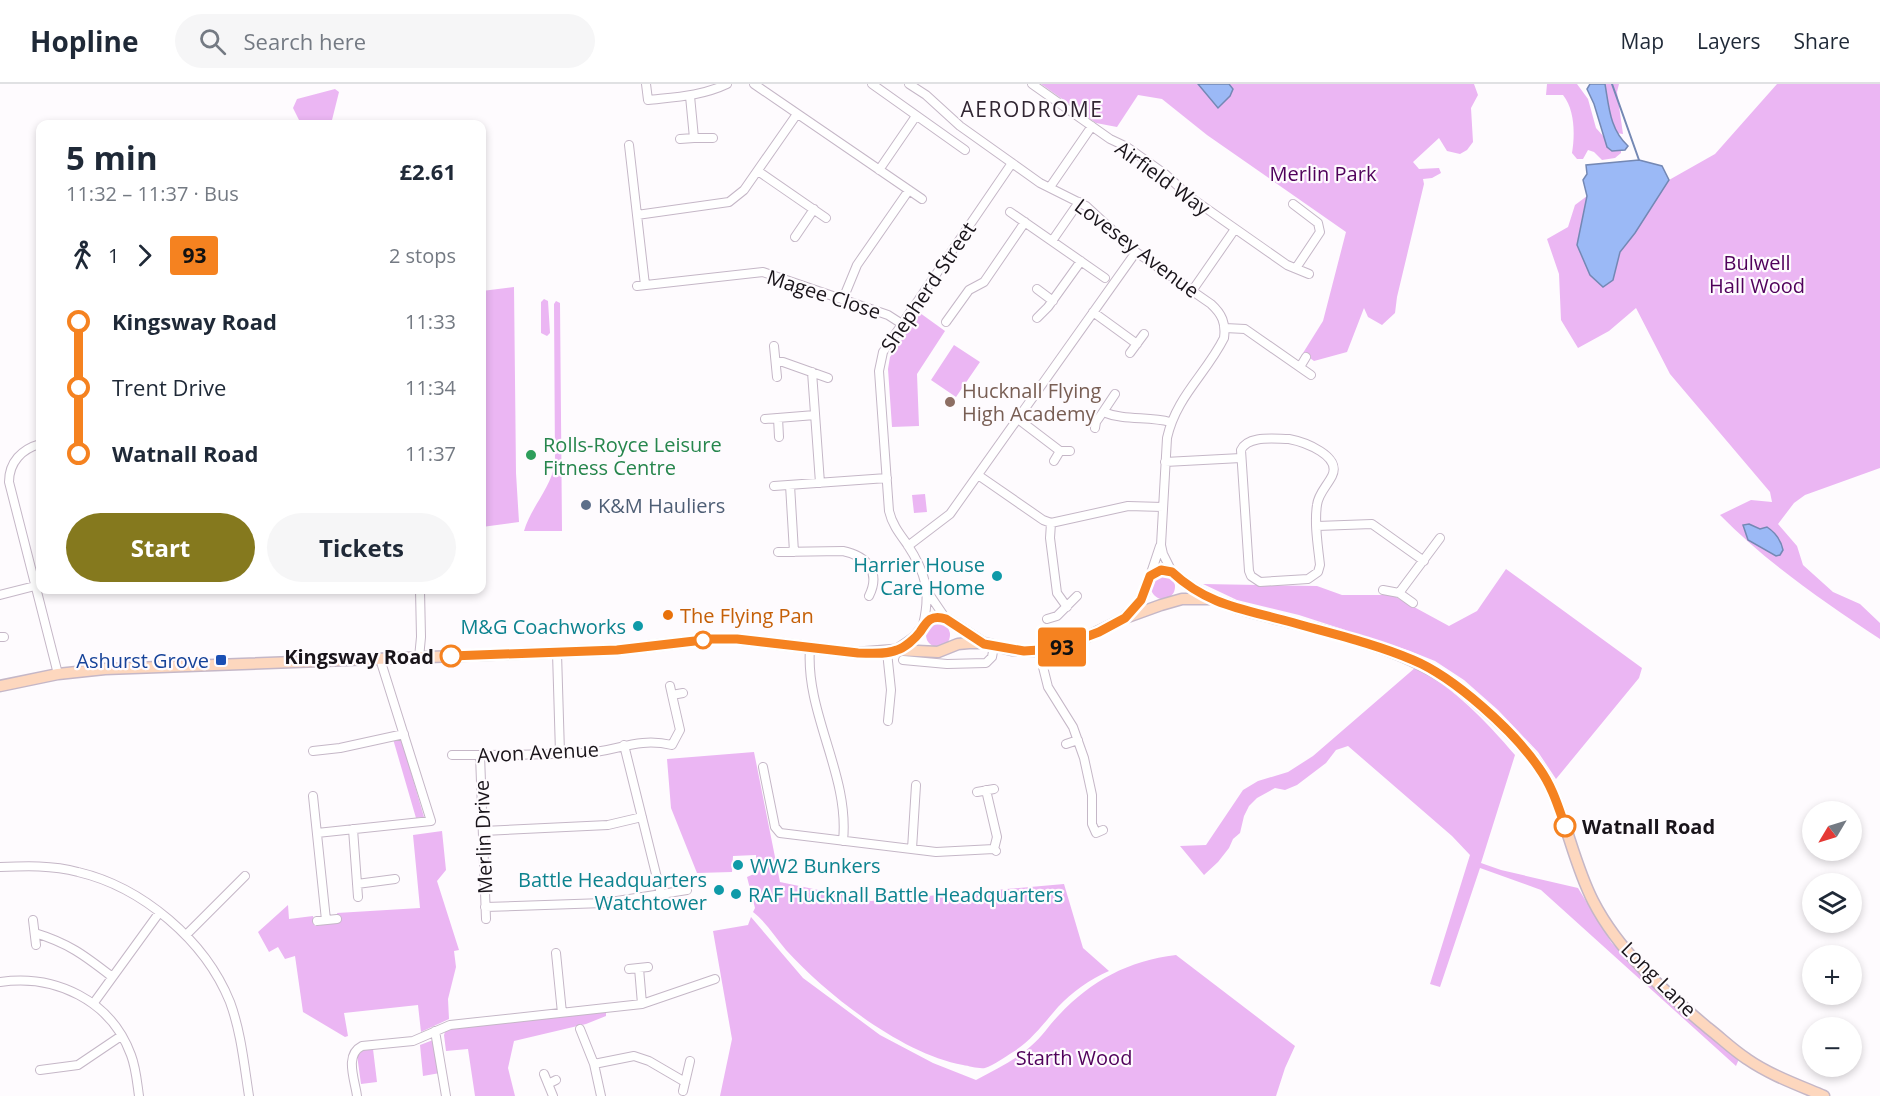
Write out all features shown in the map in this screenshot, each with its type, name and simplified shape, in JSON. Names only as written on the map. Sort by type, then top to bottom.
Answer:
[{"type":"main road","points":[[1125,618],[1141,600],[1148,581],[1161,570],[1175,574],[1209,599]]},
{"type":"main road","points":[[1166,604],[1180,594],[1180,582],[1175,574]]},
{"type":"main road","points":[[1148,581],[1149,598],[1166,604]]},
{"type":"main road","points":[[0,686],[58,674],[129,668],[557,653],[617,650],[712,639],[737,639],[858,653],[938,652],[958,644],[1039,651],[1075,642],[1125,618],[1182,599],[1209,599]]},
{"type":"main road","name":"Long Lane","points":[[1209,599],[1234,608],[1346,638],[1413,660],[1445,677],[1470,697],[1518,741],[1539,768],[1552,790],[1594,903],[1630,955],[1694,1016],[1746,1059],[1773,1074],[1824,1096]]},
{"type":"main road","points":[[896,654],[933,618],[948,620],[989,645]]},
{"type":"main road","points":[[948,620],[955,629],[956,637],[950,647]]},
{"type":"main road","points":[[922,628],[922,643],[932,651]]},
{"type":"street","points":[[645,84],[648,100],[690,96],[712,91],[727,84]]},
{"type":"street","points":[[754,84],[922,199]]},
{"type":"street","points":[[872,84],[965,150]]},
{"type":"street","name":"Lovesey Avenue","points":[[909,84],[926,94],[960,126],[1040,183],[1079,202],[1136,252],[1219,311],[1225,328]]},
{"type":"street","name":"Airfield Way","points":[[1032,84],[1110,139],[1127,147],[1190,197],[1287,265],[1309,274]]},
{"type":"street","points":[[690,96],[693,138]]},
{"type":"street","points":[[629,145],[637,215],[729,202],[744,190],[797,114]]},
{"type":"street","points":[[879,170],[916,116]]},
{"type":"street","points":[[1050,187],[1092,126]]},
{"type":"street","points":[[680,139],[713,138]]},
{"type":"street","name":"Shepherd Street","points":[[948,620],[932,601],[919,563],[890,519],[880,359],[1012,163]]},
{"type":"street","points":[[758,171],[826,218]]},
{"type":"street","points":[[843,298],[857,265],[909,190]]},
{"type":"street","points":[[1052,241],[1079,202]]},
{"type":"street","points":[[1293,204],[1320,227],[1320,232],[1296,268]]},
{"type":"street","points":[[795,237],[814,209]]},
{"type":"street","points":[[1010,212],[1105,278]]},
{"type":"street","name":"Magee Close","points":[[637,215],[641,285],[763,272],[843,298],[888,315],[902,324]]},
{"type":"street","points":[[946,322],[969,290],[984,282],[1025,222]]},
{"type":"street","points":[[1192,291],[1235,229]]},
{"type":"street","points":[[908,546],[950,514],[1136,252]]},
{"type":"street","points":[[1037,318],[1053,301],[1081,261]]},
{"type":"street","points":[[1036,290],[1053,301]]},
{"type":"street","points":[[1093,312],[1137,344]]},
{"type":"street","points":[[1175,574],[1163,554],[1161,544],[1165,462],[1170,422],[1181,401],[1219,346],[1225,328],[1245,329],[1311,375]]},
{"type":"street","points":[[1130,353],[1144,334]]},
{"type":"street","points":[[774,346],[777,377]]},
{"type":"street","points":[[1300,367],[1306,357]]},
{"type":"street","points":[[776,362],[783,362],[828,378]]},
{"type":"street","points":[[812,372],[820,483]]},
{"type":"street","points":[[1095,428],[1096,422],[1115,394]]},
{"type":"street","points":[[1103,412],[1115,417],[1170,422]]},
{"type":"street","points":[[765,419],[815,415]]},
{"type":"street","points":[[778,418],[779,437]]},
{"type":"street","points":[[1018,419],[1060,451],[1070,451]]},
{"type":"street","points":[[1289,439],[1310,445],[1332,461],[1333,475],[1317,503],[1317,525],[1320,565],[1314,577],[1260,582],[1255,580],[1249,571],[1240,450],[1244,444],[1250,440],[1289,439]]},
{"type":"street","points":[[36,446],[16,459],[9,477],[10,490],[36,590]]},
{"type":"street","points":[[1054,461],[1060,451]]},
{"type":"street","points":[[1165,462],[1241,458]]},
{"type":"street","points":[[978,475],[1043,520],[1051,523],[1128,506],[1163,507]]},
{"type":"street","points":[[774,486],[886,478]]},
{"type":"street","points":[[790,485],[794,552]]},
{"type":"street","points":[[1051,523],[1050,538],[1057,593],[1067,607]]},
{"type":"street","points":[[1317,525],[1372,524],[1424,561]]},
{"type":"street","points":[[1399,593],[1440,538]]},
{"type":"street","points":[[1148,581],[1161,544]]},
{"type":"street","points":[[778,552],[843,551],[862,558],[870,566],[874,577],[869,596]]},
{"type":"street","points":[[0,595],[35,586]]},
{"type":"street","name":"Shepherd Street","points":[[922,628],[927,609],[927,590]]},
{"type":"street","points":[[1383,590],[1399,593],[1413,603]]},
{"type":"street","points":[[37,594],[58,674]]},
{"type":"street","points":[[419,658],[420,594]]},
{"type":"street","points":[[1047,619],[1057,616],[1077,596]]},
{"type":"street","points":[[888,721],[896,654],[947,664],[986,663],[992,657],[989,645]]},
{"type":"street","points":[[810,648],[809,666],[820,720],[827,739],[846,819],[843,841]]},
{"type":"street","points":[[1039,651],[1048,687],[1070,722],[1078,740],[1092,795],[1092,824],[1096,833],[1103,830]]},
{"type":"street","points":[[557,653],[560,753]]},
{"type":"street","points":[[317,833],[431,821],[380,659]]},
{"type":"street","points":[[670,686],[672,695],[683,693]]},
{"type":"street","name":"Avon Avenue","points":[[450,756],[589,753],[656,741],[672,745],[680,730],[672,695]]},
{"type":"street","points":[[313,751],[340,748],[404,734]]},
{"type":"street","points":[[1066,744],[1078,740]]},
{"type":"street","points":[[624,745],[661,894]]},
{"type":"street","name":"Merlin Drive","points":[[480,755],[486,919]]},
{"type":"street","points":[[763,767],[775,827],[780,833],[936,852],[995,850],[997,837],[986,790]]},
{"type":"street","points":[[912,849],[916,785]]},
{"type":"street","points":[[313,796],[322,921],[337,919]]},
{"type":"street","points":[[483,831],[608,825],[642,817]]},
{"type":"street","points":[[353,829],[358,897]]},
{"type":"street","points":[[0,867],[31,866],[76,871],[106,881],[159,913],[186,935],[218,977],[229,1001],[238,1027],[249,1096]]},
{"type":"street","points":[[186,935],[245,876]]},
{"type":"street","points":[[357,884],[390,883]]},
{"type":"street","points":[[485,907],[604,903],[687,890]]},
{"type":"street","points":[[93,1004],[111,976],[159,913]]},
{"type":"street","points":[[33,920],[36,945]]},
{"type":"street","points":[[34,933],[77,949],[111,976]]},
{"type":"street","points":[[556,953],[562,1013]]},
{"type":"street","points":[[629,969],[648,967]]},
{"type":"street","points":[[639,968],[642,1004]]},
{"type":"street","points":[[357,1096],[351,1059],[356,1049],[362,1046],[413,1041],[450,1025],[642,1004],[715,979]]},
{"type":"street","points":[[0,982],[30,980],[51,983],[93,1004],[121,1036],[131,1055],[139,1096]]},
{"type":"street","points":[[580,1029],[594,1064],[600,1096]]},
{"type":"street","points":[[435,1031],[446,1096]]},
{"type":"street","points":[[40,1071],[78,1065],[121,1036]]},
{"type":"street","points":[[594,1064],[634,1056],[649,1061],[684,1087],[690,1060]]},
{"type":"street","points":[[544,1074],[553,1096]]},
{"type":"street","points":[[548,1084],[556,1080]]},
{"type":"green space","name":"Merlin Park","points":[[1041,84],[1474,84],[1478,95],[1471,108],[1473,142],[1467,150],[1460,154],[1447,151],[1439,138],[1413,162],[1419,169],[1439,168],[1441,173],[1432,178],[1423,179],[1424,184],[1395,313],[1382,325],[1368,317],[1364,308],[1347,352],[1314,361],[1303,353],[1323,321],[1346,232],[1207,135],[1162,99],[1138,95],[1117,127],[1096,123]]},
{"type":"green space","points":[[1547,84],[1577,84],[1588,99],[1596,128],[1604,137],[1607,147],[1612,151],[1621,150],[1621,153],[1615,158],[1602,160],[1594,152],[1588,150],[1583,159],[1577,159],[1572,153],[1574,131],[1570,108],[1563,95],[1546,95]]},
{"type":"green space","points":[[1605,84],[1619,84],[1617,92],[1623,134],[1616,133],[1609,113]]},
{"type":"green space","name":"Bulwell Hall Wood","points":[[1777,84],[1880,84],[1880,468],[1805,495],[1794,503],[1778,524],[1797,546],[1803,565],[1833,592],[1860,604],[1880,623],[1880,639],[1777,566],[1720,515],[1751,500],[1772,502],[1770,492],[1670,374],[1636,308],[1609,331],[1578,348],[1561,320],[1559,274],[1547,239],[1568,227],[1575,205],[1587,196],[1577,245],[1613,280],[1620,252],[1669,180],[1715,154]]},
{"type":"green space","points":[[335,89],[339,92],[332,120],[299,120],[293,108],[297,99]]},
{"type":"green space","points":[[514,287],[516,473],[519,522],[486,526],[486,290]]},
{"type":"green space","points":[[544,299],[548,301],[550,333],[547,336],[541,333],[541,302]]},
{"type":"green space","points":[[556,301],[560,303],[562,531],[524,531],[549,481],[555,463],[554,304]]},
{"type":"green space","points":[[920,313],[945,331],[917,374],[919,426],[892,427],[888,369],[890,357]]},
{"type":"green space","points":[[954,345],[980,362],[956,397],[931,380]]},
{"type":"green space","points":[[925,494],[927,512],[914,513],[912,495]]},
{"type":"green space","points":[[1506,569],[1642,668],[1639,678],[1556,779],[1538,752],[1498,710],[1464,680],[1435,661],[1299,615],[1237,600],[1203,584],[1317,586],[1342,595],[1392,595],[1449,626],[1477,611]]},
{"type":"green space","points":[[1163,575],[1172,578],[1175,587],[1172,596],[1163,599],[1154,596],[1151,587],[1154,578]]},
{"type":"green space","points":[[938,623],[947,626],[950,635],[947,644],[938,647],[929,644],[926,635],[929,626]]},
{"type":"green space","points":[[1416,667],[1444,685],[1469,707],[1515,755],[1481,863],[1578,888],[1611,942],[1641,974],[1739,1059],[1736,1066],[1541,890],[1480,868],[1440,987],[1430,984],[1470,855],[1452,836],[1348,746],[1336,750],[1326,763],[1297,785],[1285,790],[1275,788],[1257,798],[1249,806],[1244,816],[1240,833],[1233,839],[1218,862],[1204,875],[1180,846],[1206,845],[1243,790],[1258,781],[1288,772],[1313,756]]},
{"type":"green space","points":[[401,738],[424,817],[416,818],[393,739]]},
{"type":"green space","points":[[754,752],[780,882],[871,901],[1064,884],[1083,948],[1109,971],[1088,982],[1069,996],[1020,1048],[985,1068],[940,1059],[891,1036],[822,985],[786,950],[767,925],[753,912],[755,908],[747,877],[756,873],[756,855],[733,856],[732,872],[697,873],[671,808],[667,759]]},
{"type":"green space","points":[[442,831],[446,870],[437,881],[459,950],[454,951],[456,967],[448,999],[449,1019],[421,1032],[418,1005],[344,1013],[348,1036],[345,1037],[303,1012],[295,956],[285,959],[278,947],[269,952],[258,932],[288,905],[289,919],[313,916],[315,926],[339,922],[337,913],[420,908],[413,835]]},
{"type":"green space","name":"Starth Wood","points":[[751,917],[803,978],[880,1035],[933,1063],[976,1080],[1025,1051],[1039,1039],[1055,1019],[1098,982],[1127,967],[1176,955],[1295,1046],[1276,1096],[720,1096],[732,1039],[713,931],[748,925]]},
{"type":"green space","points":[[606,1012],[606,1016],[586,1024],[514,1041],[508,1068],[515,1096],[475,1096],[468,1049],[446,1051],[444,1035],[446,1029]]},
{"type":"green space","points":[[433,1040],[440,1073],[423,1076],[420,1045]]},
{"type":"green space","points":[[373,1049],[377,1082],[361,1084],[357,1055],[364,1050]]},
{"type":"water","points":[[1198,84],[1229,84],[1233,89],[1230,96],[1218,108]]},
{"type":"water","points":[[1590,84],[1605,84],[1614,125],[1617,133],[1628,146],[1625,150],[1612,151],[1607,147],[1587,89]]},
{"type":"water","points":[[1639,160],[1662,166],[1669,180],[1620,252],[1613,280],[1603,287],[1590,275],[1577,245],[1587,196],[1583,180],[1587,174],[1586,165]]},
{"type":"water","points":[[1749,524],[1760,529],[1767,527],[1773,532],[1782,546],[1783,550],[1780,555],[1776,556],[1748,540],[1743,525]]},
{"type":"waterway","points":[[1612,84],[1639,160]]},
{"type":"bus line","name":"93","points":[[451,656],[617,650],[712,639],[737,639],[858,653],[877,653],[897,650],[915,637],[927,621],[940,617],[984,644],[1012,650],[1039,651],[1075,642],[1125,618],[1141,600],[1150,576],[1155,572],[1166,570],[1209,599],[1366,644],[1413,660],[1445,677],[1518,741],[1539,768],[1552,790],[1565,826]]},
{"type":"place","name":"Hucknall Flying High Academy","points":[[950,402]]},
{"type":"place","name":"Rolls-Royce Leisure Fitness Centre","points":[[531,455]]},
{"type":"place","name":"K&M Hauliers","points":[[586,505]]},
{"type":"place","name":"Harrier House Care Home","points":[[997,576]]},
{"type":"place","name":"The Flying Pan","points":[[668,615]]},
{"type":"place","name":"M&G Coachworks","points":[[638,626]]},
{"type":"place","name":"Kingsway Road","points":[[451,656]]},
{"type":"place","name":"Ashurst Grove","points":[[221,660]]},
{"type":"place","name":"Watnall Road","points":[[1565,826]]},
{"type":"place","name":"WW2 Bunkers","points":[[738,865]]},
{"type":"place","name":"Battle Headquarters Watchtower","points":[[719,890]]},
{"type":"place","name":"RAF Hucknall Battle Headquarters","points":[[736,894]]},
{"type":"district","name":"AERODROME","points":[[1032,109]]}]
